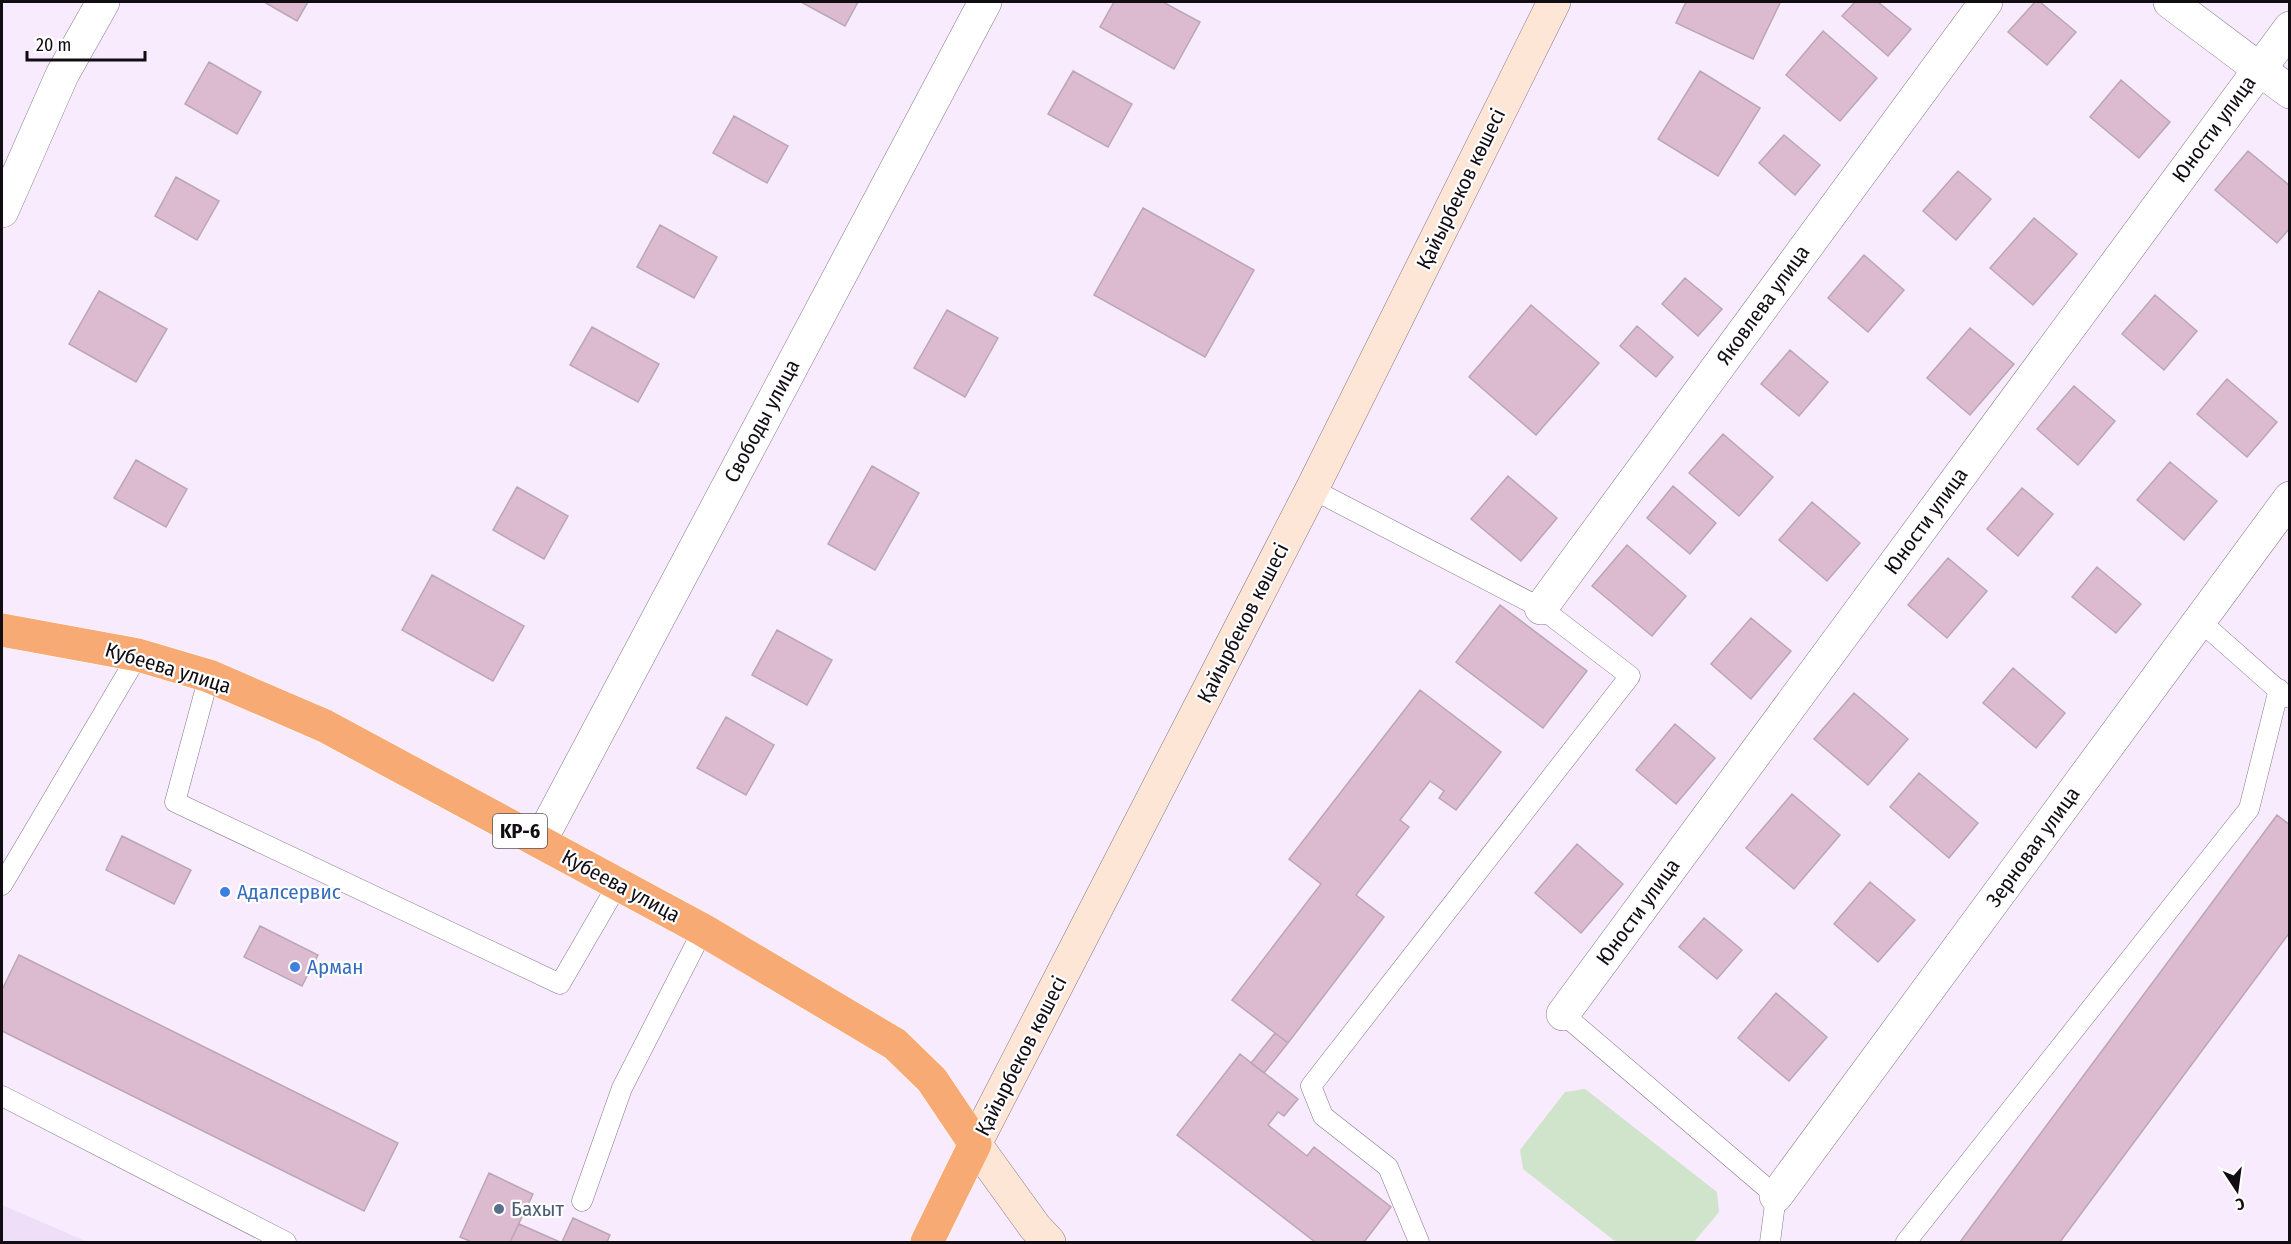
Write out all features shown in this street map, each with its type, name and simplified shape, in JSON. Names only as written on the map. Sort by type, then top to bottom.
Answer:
[{"type":"highway","name":"Кубеева улица","points":[[2,630],[138,655],[209,676],[326,726],[703,930],[895,1044],[932,1080],[975,1144]]},
{"type":"highway","name":"Қайырбеков көшесі","points":[[927,1242],[975,1144]]},
{"type":"main road","name":"Қайырбеков көшесі","points":[[975,1144],[1312,489],[1554,2]]},
{"type":"main road","name":"Кубеева улица","points":[[975,1144],[1048,1242]]},
{"type":"street","points":[[2,211],[62,75],[103,2]]},
{"type":"street","name":"Свободы улица","points":[[540,842],[985,2]]},
{"type":"street","name":"Яковлева улица","points":[[1541,608],[1986,2]]},
{"type":"street","points":[[2170,2],[2289,92]]},
{"type":"street","name":"Юности улица","points":[[1563,1014],[2289,28]]},
{"type":"street","name":"Зерновая улица","points":[[1776,1196],[2289,498]]},
{"type":"lane","points":[[1312,489],[1541,608],[1630,676],[1311,1086],[1323,1116],[1388,1167],[1419,1242]]},
{"type":"lane","points":[[1906,1242],[2249,809],[2284,695],[2200,621]]},
{"type":"lane","points":[[2,885],[138,655]]},
{"type":"lane","points":[[209,676],[175,802],[560,984],[618,884]]},
{"type":"lane","points":[[582,1201],[622,1088],[703,930]]},
{"type":"lane","points":[[1563,1014],[1776,1196],[1770,1242]]},
{"type":"lane","points":[[2,1096],[286,1242]]},
{"type":"shaded area","points":[[2,1205],[88,1242],[2,1242]]},
{"type":"green space","points":[[1585,1089],[1717,1192],[1719,1212],[1694,1242],[1616,1242],[1523,1169],[1520,1150],[1565,1092]]},
{"type":"building","points":[[264,2],[308,2],[297,21]]},
{"type":"building","points":[[801,2],[858,2],[845,26]]},
{"type":"building","points":[[1114,2],[1163,2],[1200,22],[1174,69],[1100,27]]},
{"type":"building","points":[[1686,2],[1780,3],[1753,59],[1676,23]]},
{"type":"building","points":[[1855,2],[1878,2],[1911,29],[1888,56],[1842,16]]},
{"type":"building","points":[[2035,2],[2040,2],[2076,32],[2047,65],[2008,32]]},
{"type":"building","points":[[1823,31],[1877,78],[1840,121],[1786,75]]},
{"type":"building","points":[[209,62],[261,92],[237,134],[185,104]]},
{"type":"building","points":[[1073,71],[1132,104],[1108,147],[1048,114]]},
{"type":"building","points":[[1700,71],[1760,108],[1718,176],[1658,139]]},
{"type":"building","points":[[2121,80],[2170,122],[2139,158],[2090,117]]},
{"type":"building","points":[[734,116],[788,146],[767,183],[713,153]]},
{"type":"building","points":[[1784,135],[1820,165],[1795,195],[1759,163]]},
{"type":"building","points":[[2248,151],[2290,186],[2290,228],[2277,243],[2215,190]]},
{"type":"building","points":[[1958,171],[1991,199],[1956,240],[1923,211]]},
{"type":"building","points":[[176,177],[219,201],[197,240],[155,216]]},
{"type":"building","points":[[1143,208],[1254,270],[1205,357],[1094,295]]},
{"type":"building","points":[[2034,218],[2077,254],[2033,305],[1990,268]]},
{"type":"building","points":[[660,225],[717,257],[694,298],[637,267]]},
{"type":"building","points":[[1864,255],[1904,290],[1868,332],[1828,298]]},
{"type":"building","points":[[1685,278],[1722,309],[1698,336],[1662,304]]},
{"type":"building","points":[[99,291],[167,329],[136,382],[69,344]]},
{"type":"building","points":[[2155,295],[2197,331],[2164,370],[2122,334]]},
{"type":"building","points":[[1531,305],[1599,363],[1536,435],[1469,377]]},
{"type":"building","points":[[947,310],[998,338],[965,397],[914,368]]},
{"type":"building","points":[[1637,326],[1673,357],[1656,377],[1620,346]]},
{"type":"building","points":[[592,327],[659,364],[638,402],[570,365]]},
{"type":"building","points":[[1970,328],[2014,364],[1970,415],[1927,378]]},
{"type":"building","points":[[1790,350],[1828,382],[1799,416],[1761,384]]},
{"type":"building","points":[[2227,379],[2277,422],[2247,457],[2197,414]]},
{"type":"building","points":[[2074,386],[2115,421],[2078,465],[2037,429]]},
{"type":"building","points":[[1723,434],[1773,477],[1739,516],[1689,473]]},
{"type":"building","points":[[136,460],[187,489],[166,527],[114,498]]},
{"type":"building","points":[[2170,462],[2217,501],[2184,540],[2137,500]]},
{"type":"building","points":[[872,466],[919,493],[875,570],[828,544]]},
{"type":"building","points":[[1508,476],[1557,518],[1521,561],[1471,519]]},
{"type":"building","points":[[1673,486],[1716,523],[1690,554],[1647,518]]},
{"type":"building","points":[[517,487],[568,516],[544,559],[493,530]]},
{"type":"building","points":[[2022,488],[2053,514],[2018,556],[1987,529]]},
{"type":"building","points":[[1812,502],[1860,543],[1827,581],[1779,540]]},
{"type":"building","points":[[1627,545],[1686,596],[1652,636],[1592,586]]},
{"type":"building","points":[[1948,558],[1987,591],[1947,638],[1908,605]]},
{"type":"building","points":[[2097,567],[2141,604],[2116,633],[2072,597]]},
{"type":"building","points":[[432,575],[524,626],[493,681],[402,630]]},
{"type":"building","points":[[1500,605],[1587,671],[1543,728],[1456,662]]},
{"type":"building","points":[[1751,618],[1791,651],[1751,699],[1711,664]]},
{"type":"building","points":[[777,630],[832,660],[807,705],[752,675]]},
{"type":"building","points":[[2013,668],[2065,713],[2036,748],[1983,703]]},
{"type":"building","points":[[1420,690],[1501,752],[1456,810],[1439,798],[1444,791],[1430,781],[1400,820],[1409,827],[1356,895],[1384,917],[1288,1043],[1232,1000],[1321,884],[1289,859]]},
{"type":"building","points":[[1854,693],[1908,739],[1868,785],[1814,739]]},
{"type":"building","points":[[726,717],[774,745],[746,795],[697,768]]},
{"type":"building","points":[[1675,724],[1715,758],[1676,804],[1636,770]]},
{"type":"building","points":[[1919,773],[1978,823],[1949,858],[1890,807]]},
{"type":"building","points":[[1792,794],[1840,835],[1794,889],[1746,848]]},
{"type":"building","points":[[2277,815],[2290,825],[2290,932],[2060,1242],[1960,1242]]},
{"type":"building","points":[[122,836],[191,870],[174,904],[106,870]]},
{"type":"building","points":[[1577,844],[1623,884],[1581,933],[1535,893]]},
{"type":"building","points":[[1870,882],[1915,920],[1878,962],[1834,924]]},
{"type":"building","points":[[1704,918],[1742,950],[1717,979],[1679,947]]},
{"type":"building","points":[[260,926],[318,955],[302,986],[244,957]]},
{"type":"building","points":[[19,955],[398,1143],[364,1211],[2,1031],[2,990]]},
{"type":"building","points":[[1776,993],[1827,1037],[1789,1081],[1738,1038]]},
{"type":"building","points":[[1275,1033],[1288,1043],[1264,1073],[1251,1063]]},
{"type":"building","points":[[1240,1054],[1298,1099],[1284,1116],[1278,1112],[1268,1125],[1307,1156],[1314,1147],[1391,1207],[1364,1242],[1315,1242],[1177,1135]]},
{"type":"building","name":"Бахыт","points":[[489,1173],[533,1194],[510,1242],[472,1242],[460,1237]]},
{"type":"building","points":[[573,1218],[610,1235],[607,1242],[562,1242]]},
{"type":"building","points":[[519,1224],[560,1242],[510,1242]]},
{"type":"place","name":"Адалсервис","points":[[225,892]]},
{"type":"place","name":"Арман","points":[[295,967]]},
{"type":"place","name":"Бахыт","points":[[499,1209]]}]
